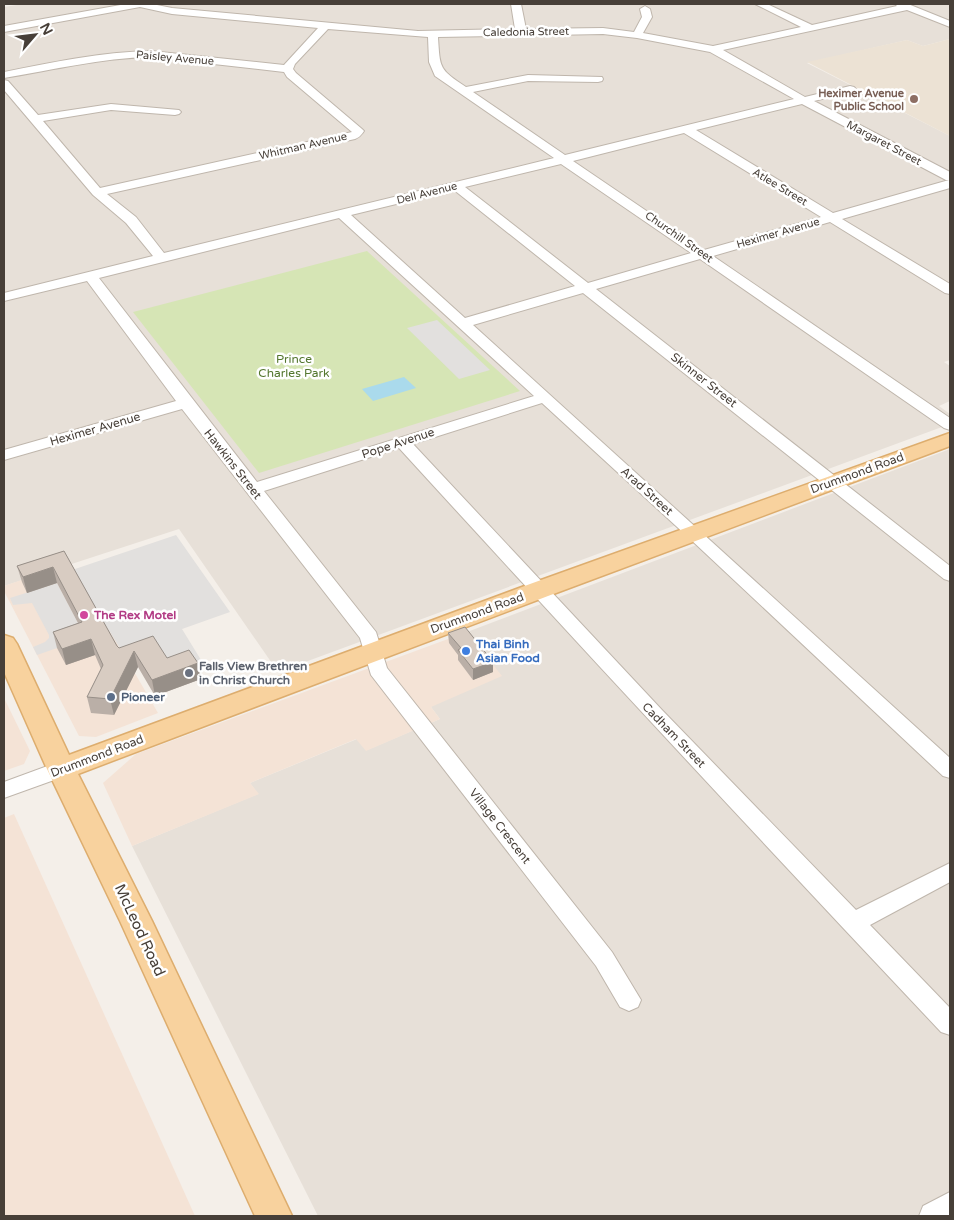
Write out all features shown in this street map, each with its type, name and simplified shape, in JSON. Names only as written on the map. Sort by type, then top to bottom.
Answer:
[{"type":"main road","name":"Drummond Road","points":[[62,770],[539,590],[950,439]]},
{"type":"main road","name":"McLeod Road","points":[[4,644],[274,1216]]},
{"type":"street","name":"Caledonia Street","points":[[140,4],[172,10],[433,34],[598,31],[637,34],[713,50],[904,5]]},
{"type":"street","points":[[4,29],[140,4]]},
{"type":"street","points":[[516,4],[521,32]]},
{"type":"street","points":[[760,4],[811,28]]},
{"type":"street","points":[[904,5],[950,24]]},
{"type":"street","points":[[97,13],[172,10]]},
{"type":"street","points":[[637,34],[647,17],[645,10]]},
{"type":"street","points":[[288,69],[290,63],[326,25]]},
{"type":"street","name":"Churchill Street","points":[[433,34],[434,62],[439,74],[704,254],[950,425]]},
{"type":"street","name":"Margaret Street","points":[[713,50],[950,177]]},
{"type":"street","name":"Paisley Avenue","points":[[4,75],[106,55],[130,54],[151,54],[288,69]]},
{"type":"street","name":"Whitman Avenue","points":[[97,192],[355,135],[358,131],[291,75],[288,69]]},
{"type":"street","points":[[462,91],[528,78],[598,79]]},
{"type":"street","points":[[4,83],[97,192],[131,220],[161,258]]},
{"type":"street","name":"Dell Avenue","points":[[4,297],[850,89]]},
{"type":"street","points":[[35,119],[111,107],[175,112]]},
{"type":"street","name":"Atlee Street","points":[[687,130],[950,290]]},
{"type":"street","name":"Heximer Avenue","points":[[462,323],[950,184]]},
{"type":"street","name":"Skinner Street","points":[[456,186],[950,575]]},
{"type":"street","name":"Arad Street","points":[[342,214],[694,533],[950,770]]},
{"type":"street","name":"Hawkins Street","points":[[92,276],[186,403],[370,637],[374,652]]},
{"type":"street","name":"Pope Avenue","points":[[253,489],[543,398]]},
{"type":"street","name":"Heximer Avenue","points":[[4,455],[186,403]]},
{"type":"street","name":"Cadham Street","points":[[402,442],[539,590],[950,1024]]},
{"type":"street","name":"Village Crescent","points":[[374,652],[378,670],[604,959],[629,1000]]},
{"type":"street","name":"Drummond Road","points":[[4,790],[62,770]]},
{"type":"street","points":[[853,923],[950,872]]},
{"type":"street","points":[[934,1216],[950,1205]]},
{"type":"shaded area","points":[[23,4],[950,4],[950,39],[923,46],[907,40],[807,63],[950,136],[950,360],[944,362],[950,366],[950,401],[939,406],[950,414],[950,424],[278,672],[179,529],[4,586],[4,7]]},
{"type":"shaded area","name":"Heximer Avenue Public School","points":[[950,39],[950,136],[807,62],[907,40],[923,46]]},
{"type":"shaded area","points":[[437,320],[490,370],[459,379],[407,328]]},
{"type":"shaded area","points":[[950,449],[950,1216],[318,1216],[132,846],[258,794],[250,783],[357,739],[367,750],[440,719],[431,707],[467,632]]},
{"type":"shaded area","points":[[176,535],[230,612],[182,629],[201,660],[174,670],[124,655],[72,570]]},
{"type":"shaded area","points":[[71,563],[158,713],[96,737],[79,736],[4,591],[4,586]]},
{"type":"shaded area","points":[[57,583],[86,638],[37,655],[33,647],[45,642],[49,635],[32,603],[13,605],[10,598]]},
{"type":"shaded area","points":[[467,632],[502,676],[431,707],[440,719],[366,751],[356,739],[250,783],[259,794],[132,846],[103,783],[136,754]]},
{"type":"shaded area","points":[[4,698],[30,751],[24,764],[4,771]]},
{"type":"shaded area","points":[[14,814],[195,1216],[4,1216],[4,818]]},
{"type":"green space","name":"Prince Charles Park","points":[[367,251],[520,391],[259,473],[133,312]]},
{"type":"water","points":[[404,377],[416,388],[373,401],[362,389]]},
{"type":"building","points":[[64,551],[119,648],[153,636],[167,658],[189,650],[198,663],[152,680],[134,651],[110,699],[87,697],[103,665],[91,639],[62,649],[53,632],[82,622],[53,567],[23,577],[17,566]]},
{"type":"building","points":[[465,627],[493,662],[473,669],[458,650],[461,648],[448,633]]},
{"type":"place","name":"Heximer Avenue Public School","points":[[914,99]]},
{"type":"place","name":"The Rex Motel","points":[[84,615]]},
{"type":"place","name":"Thai Binh Asian Food","points":[[466,651]]},
{"type":"place","name":"Falls View Brethren in Christ Church","points":[[189,673]]},
{"type":"place","name":"Pioneer","points":[[111,697]]}]
